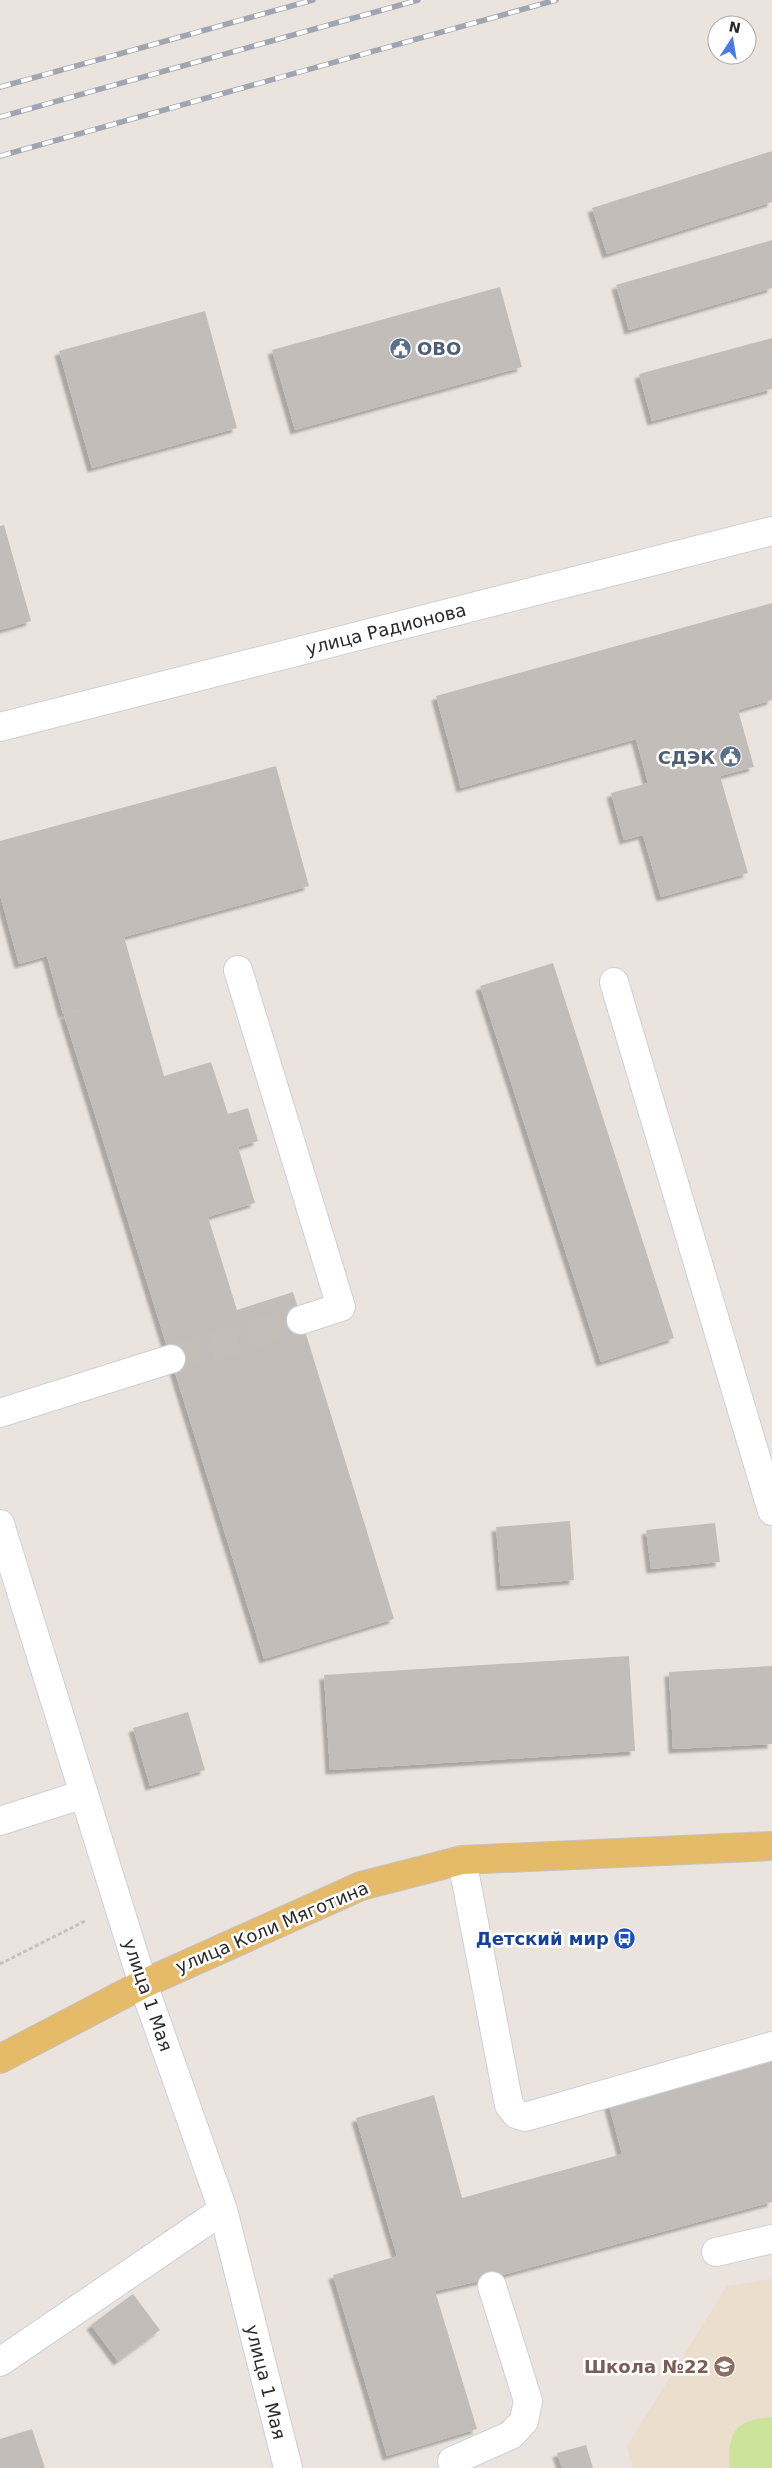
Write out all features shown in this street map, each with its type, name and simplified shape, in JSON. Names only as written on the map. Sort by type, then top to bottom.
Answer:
[{"type":"main road","name":"улица Коли Мяготина","points":[[0,2059],[143,1984],[362,1886],[462,1860],[772,1846]]},
{"type":"street","name":"улица Радионова","points":[[0,727],[772,531]]},
{"type":"street","points":[[238,970],[341,1307],[301,1320]]},
{"type":"street","points":[[614,982],[772,1510]]},
{"type":"street","points":[[0,1413],[171,1359]]},
{"type":"street","name":"улица 1 Мая","points":[[0,1524],[4,1552],[84,1794],[143,1984],[223,2210],[288,2468]]},
{"type":"street","points":[[0,1821],[84,1794]]},
{"type":"street","points":[[462,1860],[509,2105],[516,2114],[525,2117],[772,2046]]},
{"type":"street","points":[[0,2362],[223,2210]]},
{"type":"street","points":[[716,2252],[772,2239]]},
{"type":"street","points":[[445,2466],[512,2435],[524,2421],[528,2401],[492,2286]]},
{"type":"path","points":[[0,1964],[118,1904]]},
{"type":"shaded area","name":"Школа №22","points":[[772,2279],[772,2468],[633,2468],[627,2446],[727,2286]]},
{"type":"green space","points":[[772,2417],[772,2468],[730,2468],[730,2445],[736,2430],[749,2421]]},
{"type":"building","points":[[772,151],[772,202],[607,254],[592,208]]},
{"type":"building","points":[[772,240],[772,288],[629,330],[616,285]]},
{"type":"building","points":[[500,287],[522,367],[295,430],[272,350]]},
{"type":"building","points":[[205,311],[237,428],[92,468],[59,351]]},
{"type":"building","points":[[772,338],[772,389],[652,421],[639,374]]},
{"type":"building","points":[[4,525],[31,621],[0,630],[0,526]]},
{"type":"building","points":[[772,603],[772,700],[738,710],[754,767],[720,776],[748,873],[661,897],[643,835],[624,840],[611,793],[648,783],[636,739],[461,788],[436,696]]},
{"type":"building","points":[[276,766],[309,886],[124,937],[164,1076],[211,1062],[228,1114],[248,1108],[258,1141],[238,1147],[255,1203],[208,1217],[237,1310],[293,1292],[394,1619],[264,1659],[64,1015],[86,1008],[63,1014],[47,956],[19,964],[0,895],[0,841]]},
{"type":"building","points":[[553,963],[674,1338],[601,1362],[480,986]]},
{"type":"building","points":[[570,1521],[574,1580],[501,1586],[496,1527]]},
{"type":"building","points":[[715,1523],[720,1562],[651,1569],[646,1530]]},
{"type":"building","points":[[629,1656],[635,1751],[330,1770],[324,1675]]},
{"type":"building","points":[[772,1666],[772,1744],[673,1749],[669,1672]]},
{"type":"building","points":[[188,1712],[205,1770],[150,1786],[133,1728]]},
{"type":"building","points":[[772,2058],[772,2202],[484,2280],[435,2291],[477,2429],[387,2456],[333,2275],[397,2256],[356,2118],[434,2095],[462,2198],[622,2154],[608,2102]]},
{"type":"building","points":[[133,2294],[160,2330],[118,2361],[91,2325]]},
{"type":"building","points":[[32,2429],[45,2468],[0,2468],[0,2439]]},
{"type":"building","points":[[586,2445],[593,2468],[562,2468],[557,2453]]},
{"type":"tunnel","points":[[171,1359],[301,1320]]},
{"type":"railway","points":[[0,87],[313,0]]},
{"type":"railway","points":[[0,117],[418,0]]},
{"type":"railway","points":[[0,156],[556,0]]},
{"type":"place","name":"OBO","points":[[401,348]]},
{"type":"place","name":"СДЭК","points":[[731,757]]},
{"type":"place","name":"Детский мир","points":[[625,1938]]},
{"type":"place","name":"Школа №22","points":[[725,2366]]}]
